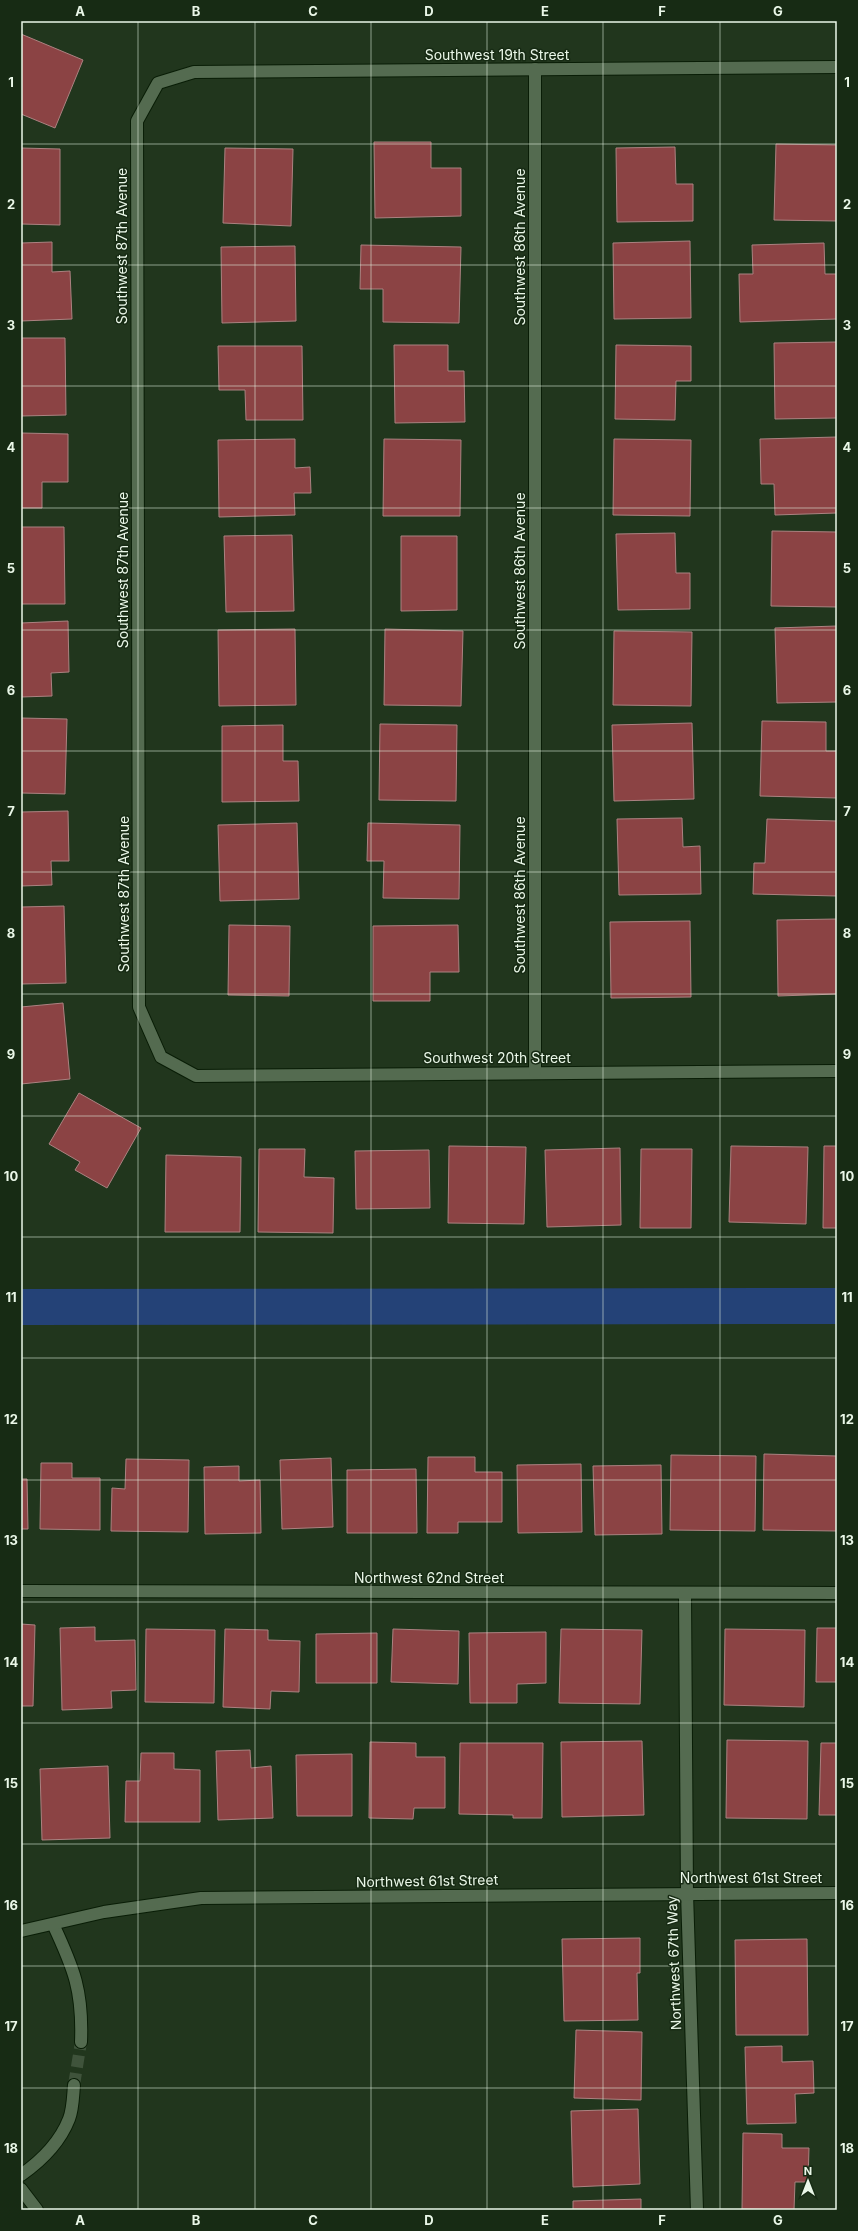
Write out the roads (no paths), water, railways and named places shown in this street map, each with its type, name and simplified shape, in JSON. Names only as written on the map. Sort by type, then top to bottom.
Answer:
[{"type":"street","name":"Southwest 19th Street","points":[[158,83],[194,72],[837,67]]},
{"type":"street","name":"Southwest 86th Avenue","points":[[536,70],[536,1072]]},
{"type":"street","name":"Southwest 87th Avenue","points":[[158,83],[137,121],[139,1007],[161,1057]]},
{"type":"street","name":"Southwest 20th Street","points":[[161,1057],[196,1076],[536,1072],[837,1071]]},
{"type":"street","name":"Northwest 62nd Street","points":[[21,1591],[685,1594],[837,1593]]},
{"type":"street","name":"Northwest 67th Way","points":[[685,1594],[687,1893],[697,2210]]},
{"type":"street","name":"Northwest 61st Street","points":[[21,1931],[104,1912],[201,1898],[837,1893]]},
{"type":"street","points":[[53,1924],[77,1980],[82,2013],[81,2042]]},
{"type":"street","points":[[21,2175],[37,2164],[55,2144],[69,2118],[74,2085]]},
{"type":"street","points":[[21,2189],[37,2210]]},
{"type":"waterway","points":[[21,1307],[837,1306]]},
{"type":"tunnel","points":[[74,2085],[81,2042]]}]
